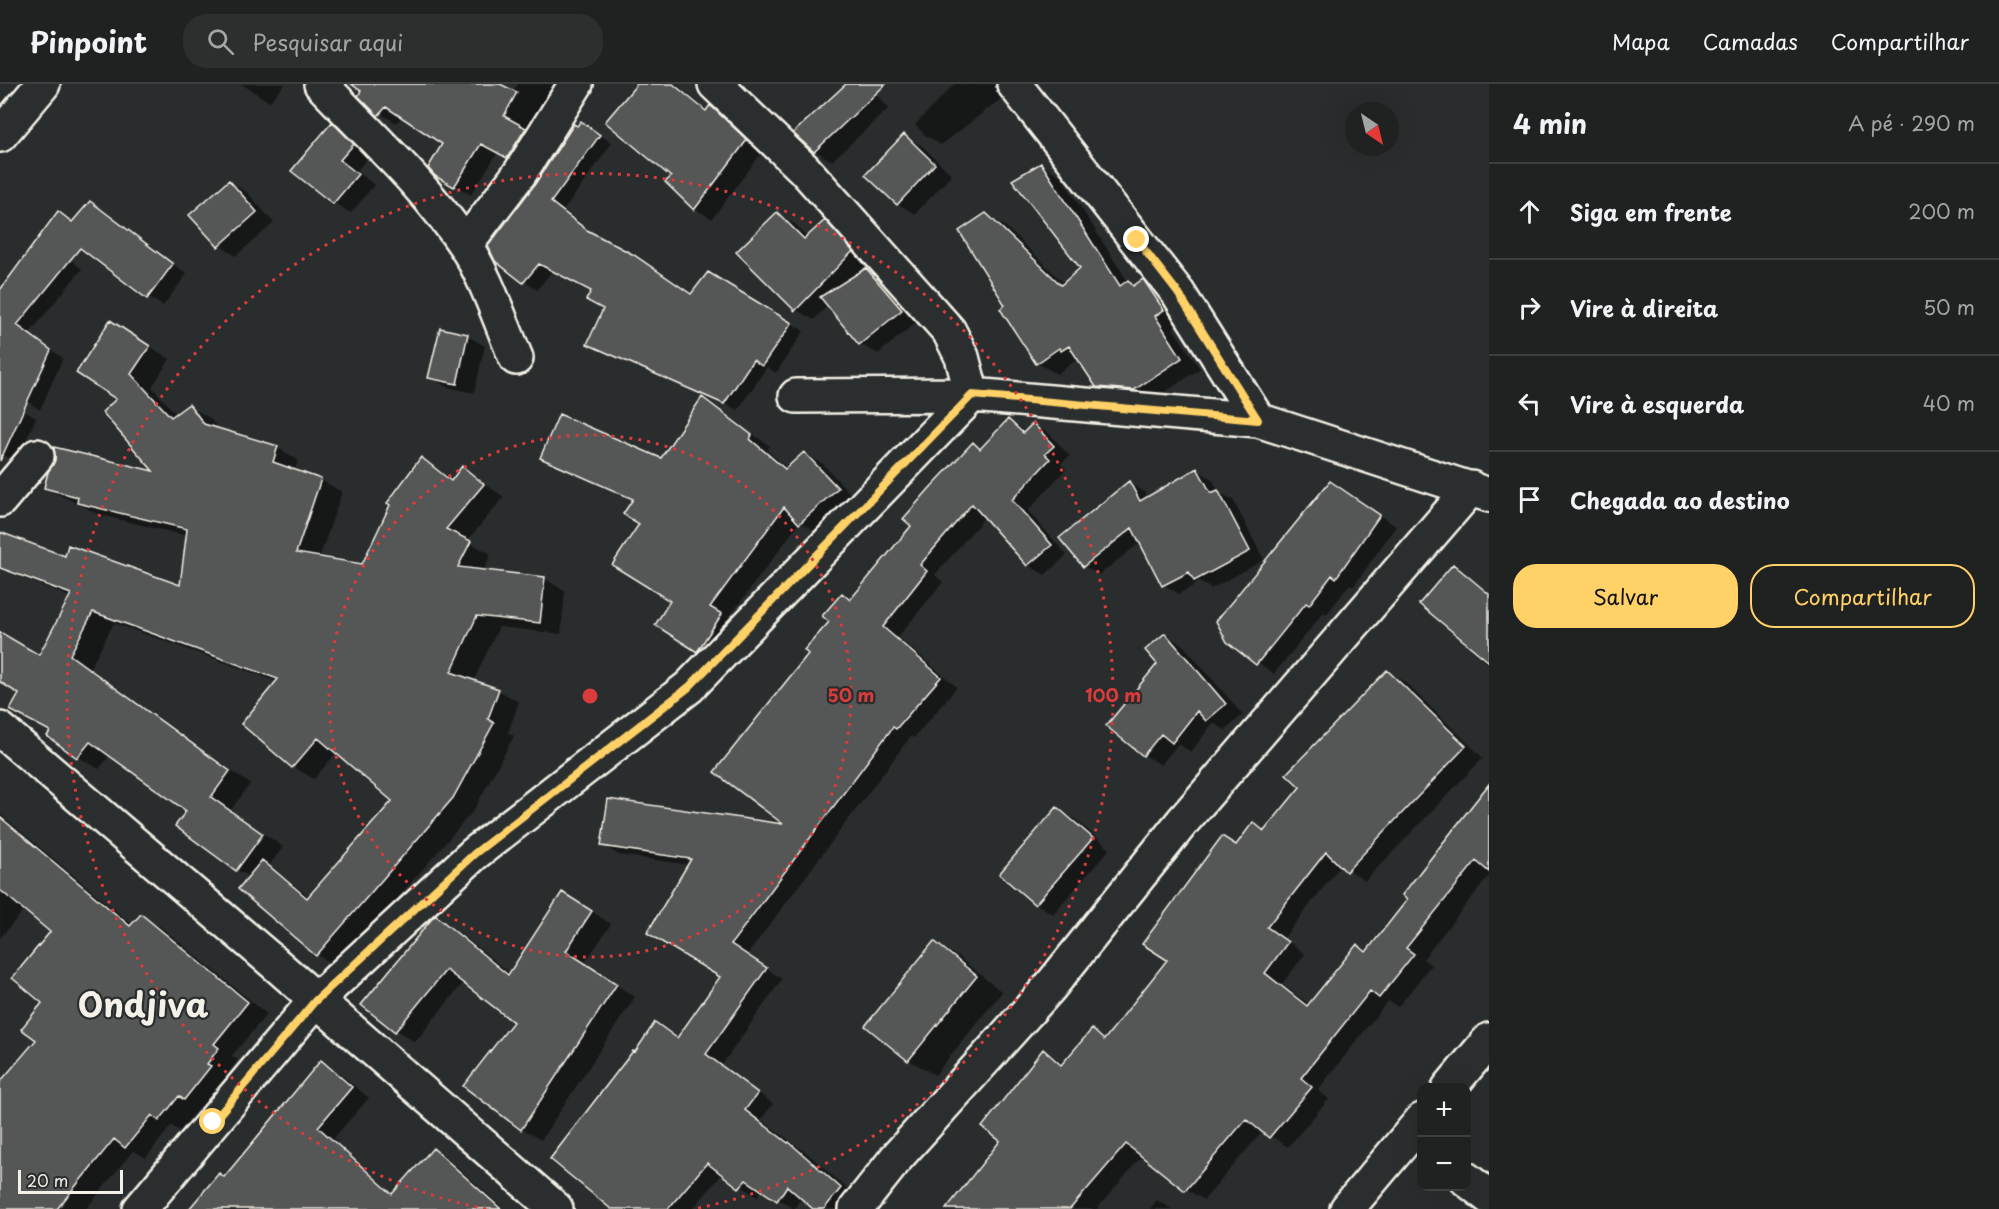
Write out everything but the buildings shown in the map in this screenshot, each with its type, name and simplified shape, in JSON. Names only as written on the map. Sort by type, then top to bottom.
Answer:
[{"type":"street","points":[[0,135],[43,84]]},
{"type":"street","points":[[321,84],[421,190],[465,245],[481,275],[516,358]]},
{"type":"street","points":[[465,245],[520,173],[576,84]]},
{"type":"street","points":[[715,84],[804,169],[949,331],[963,357],[972,395]]},
{"type":"street","points":[[1014,84],[1178,293],[1258,420]]},
{"type":"street","points":[[140,1209],[315,1001],[474,854],[689,687],[972,395]]},
{"type":"street","points":[[796,396],[972,395],[1258,420],[1405,469],[1480,491],[1184,821],[1048,988],[898,1156],[856,1209]]},
{"type":"street","points":[[0,500],[37,456]]},
{"type":"street","points":[[0,729],[272,961],[315,1001],[556,1209]]},
{"type":"street","points":[[1453,1083],[1489,1040]]},
{"type":"street","points":[[1347,1209],[1417,1133]]},
{"type":"street","points":[[1471,1182],[1489,1197]]},
{"type":"district","name":"Ondjiva","points":[[143,1003]]},
{"type":"route","points":[[213,1122],[315,1001],[474,854],[689,687],[972,395],[1258,420],[1178,293],[1137,240]]}]
